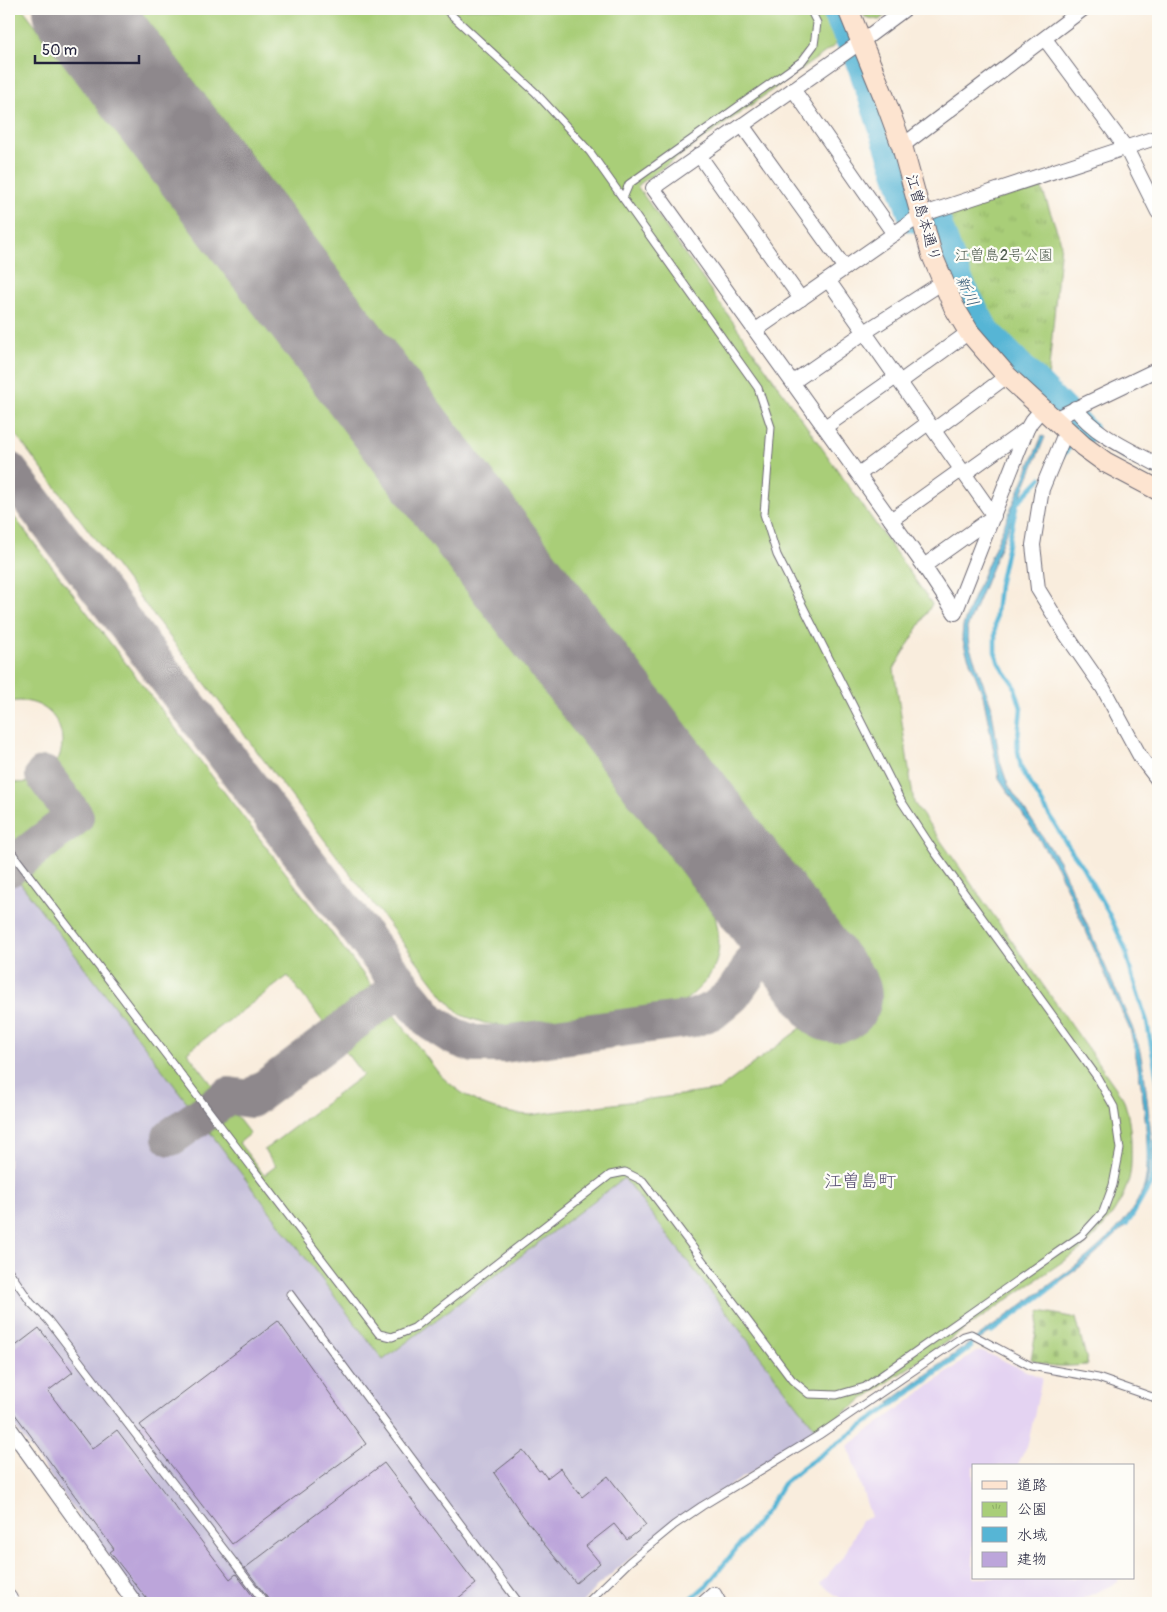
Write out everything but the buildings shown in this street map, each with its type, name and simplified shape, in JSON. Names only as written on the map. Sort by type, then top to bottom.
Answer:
[{"type":"street","name":"江曽島本通り","points":[[848,9],[902,146],[932,255],[954,307],[970,332],[1007,376],[1083,446],[1105,462],[1158,490]]},
{"type":"street","points":[[905,9],[653,188],[859,474],[955,613],[1031,422],[1054,420],[1158,368]]},
{"type":"street","points":[[902,146],[1084,9]]},
{"type":"street","points":[[1045,39],[1126,148],[1158,212]]},
{"type":"street","points":[[793,89],[894,234]]},
{"type":"street","points":[[742,125],[845,268]]},
{"type":"street","points":[[756,330],[921,215],[1158,137]]},
{"type":"street","points":[[699,156],[801,299]]},
{"type":"street","points":[[828,280],[994,516]]},
{"type":"street","points":[[792,382],[943,282]]},
{"type":"street","points":[[825,427],[970,332]]},
{"type":"street","points":[[859,474],[1007,376]]},
{"type":"street","points":[[1075,408],[1081,416],[1109,438],[1158,465]]},
{"type":"street","points":[[1054,420],[1033,545],[1038,589],[1065,634],[1103,688],[1142,758],[1158,780]]},
{"type":"street","points":[[891,520],[1028,429]]},
{"type":"street","points":[[924,566],[994,516]]},
{"type":"street","points":[[9,1427],[135,1603]]},
{"type":"street","points":[[704,1603],[714,1594],[719,1603]]},
{"type":"street","points":[[9,1597],[12,1603]]},
{"type":"lane","points":[[9,849],[379,1334],[392,1337],[414,1328],[610,1175],[625,1172],[643,1180],[792,1380],[810,1394],[837,1395],[864,1387],[1082,1235],[1103,1212],[1113,1185],[1120,1149],[1114,1107],[1097,1077],[934,851],[900,800],[777,556],[764,514],[771,427],[758,388],[590,152],[535,92],[445,9]]},
{"type":"lane","points":[[623,198],[628,184],[802,61],[814,45],[817,24],[810,9]]},
{"type":"lane","points":[[9,1271],[31,1303],[54,1328],[265,1603]]},
{"type":"lane","points":[[290,1294],[519,1603]]},
{"type":"lane","points":[[587,1603],[629,1562],[674,1525],[819,1435],[964,1336],[971,1334],[1031,1366],[1098,1378],[1158,1399]]},
{"type":"shaded area","points":[[9,868],[383,1360],[624,1178],[817,1431],[675,1520],[596,1587],[582,1603],[141,1603],[9,1419]]},
{"type":"shaded area","points":[[982,1351],[1042,1378],[1028,1444],[1018,1464],[972,1464],[972,1580],[1118,1580],[1118,1582],[1074,1603],[847,1603],[820,1584],[845,1554],[861,1521],[871,1517],[848,1446],[974,1353]]},
{"type":"green space","points":[[9,9],[23,9],[715,916],[719,936],[716,963],[706,980],[686,1000],[665,1006],[507,1026],[484,1023],[461,1015],[445,998],[9,426]]},
{"type":"green space","points":[[139,9],[825,9],[836,26],[837,35],[834,46],[637,186],[932,604],[894,669],[914,803],[1123,1098],[1128,1119],[1131,1140],[1131,1170],[1126,1189],[1104,1226],[1089,1242],[817,1431],[624,1178],[383,1360],[9,868],[9,781],[19,783],[32,781],[50,771],[58,758],[62,744],[60,730],[54,717],[43,707],[28,702],[9,702],[9,510],[440,1075],[471,1099],[505,1112],[531,1115],[718,1090],[873,971]],"holes":[[[288,976],[363,1075],[264,1150],[276,1166],[264,1175],[239,1143],[250,1134],[187,1052]]]},
{"type":"green space","points":[[861,9],[894,9],[879,20],[865,17]]},
{"type":"green space","name":"江曽島2号公園","points":[[1041,186],[1061,242],[1046,400],[994,347],[972,318],[955,285],[934,219]]},
{"type":"green space","points":[[1040,1311],[1076,1318],[1088,1365],[1051,1366],[1031,1359]]},
{"type":"water","points":[[951,251],[962,284],[979,316],[1002,345],[1053,398],[1050,402],[999,352],[976,324],[959,293],[944,253]]},
{"type":"water","points":[[1085,425],[1158,470],[1158,476],[1102,447],[1081,430]]},
{"type":"water","points":[[1042,436],[1045,437],[967,628],[969,645],[991,705],[1000,762],[1008,785],[1059,861],[1132,1027],[1139,1047],[1144,1072],[1152,1157],[1145,1191],[1129,1223],[1084,1264],[891,1404],[889,1402],[1081,1262],[1099,1246],[1124,1220],[1138,1201],[1146,1176],[1147,1134],[1138,1065],[1130,1030],[1057,867],[999,778],[983,695],[962,637],[963,626],[970,606]]},
{"type":"waterway","name":"新川","points":[[833,9],[859,64],[912,220],[939,222],[960,279],[987,330],[1086,431]]},
{"type":"waterway","points":[[1062,456],[1074,443]]},
{"type":"waterway","points":[[1041,478],[1017,503],[999,585],[995,624],[995,652],[1000,665],[1014,685],[1021,708],[1017,746],[1021,768],[1081,864],[1108,912],[1125,948],[1147,1022],[1158,1083]]},
{"type":"waterway","points":[[1126,1224],[1150,1185],[1158,1118]]},
{"type":"waterway","points":[[991,1332],[1058,1283]]},
{"type":"waterway","points":[[686,1603],[708,1584],[768,1509],[783,1484],[802,1468],[971,1347]]},
{"type":"taxiway","points":[[9,471],[411,998],[431,1022],[453,1036],[474,1044],[504,1044],[694,1018],[714,1010],[732,995],[747,974],[757,955],[770,911]]},
{"type":"taxiway","points":[[9,868],[75,817],[44,775]]},
{"type":"taxiway","points":[[171,1137],[229,1096],[251,1099],[402,986]]},
{"type":"runway","points":[[80,9],[835,996]]},
{"type":"district","name":"江曽島町","points":[[860,1181]]}]
